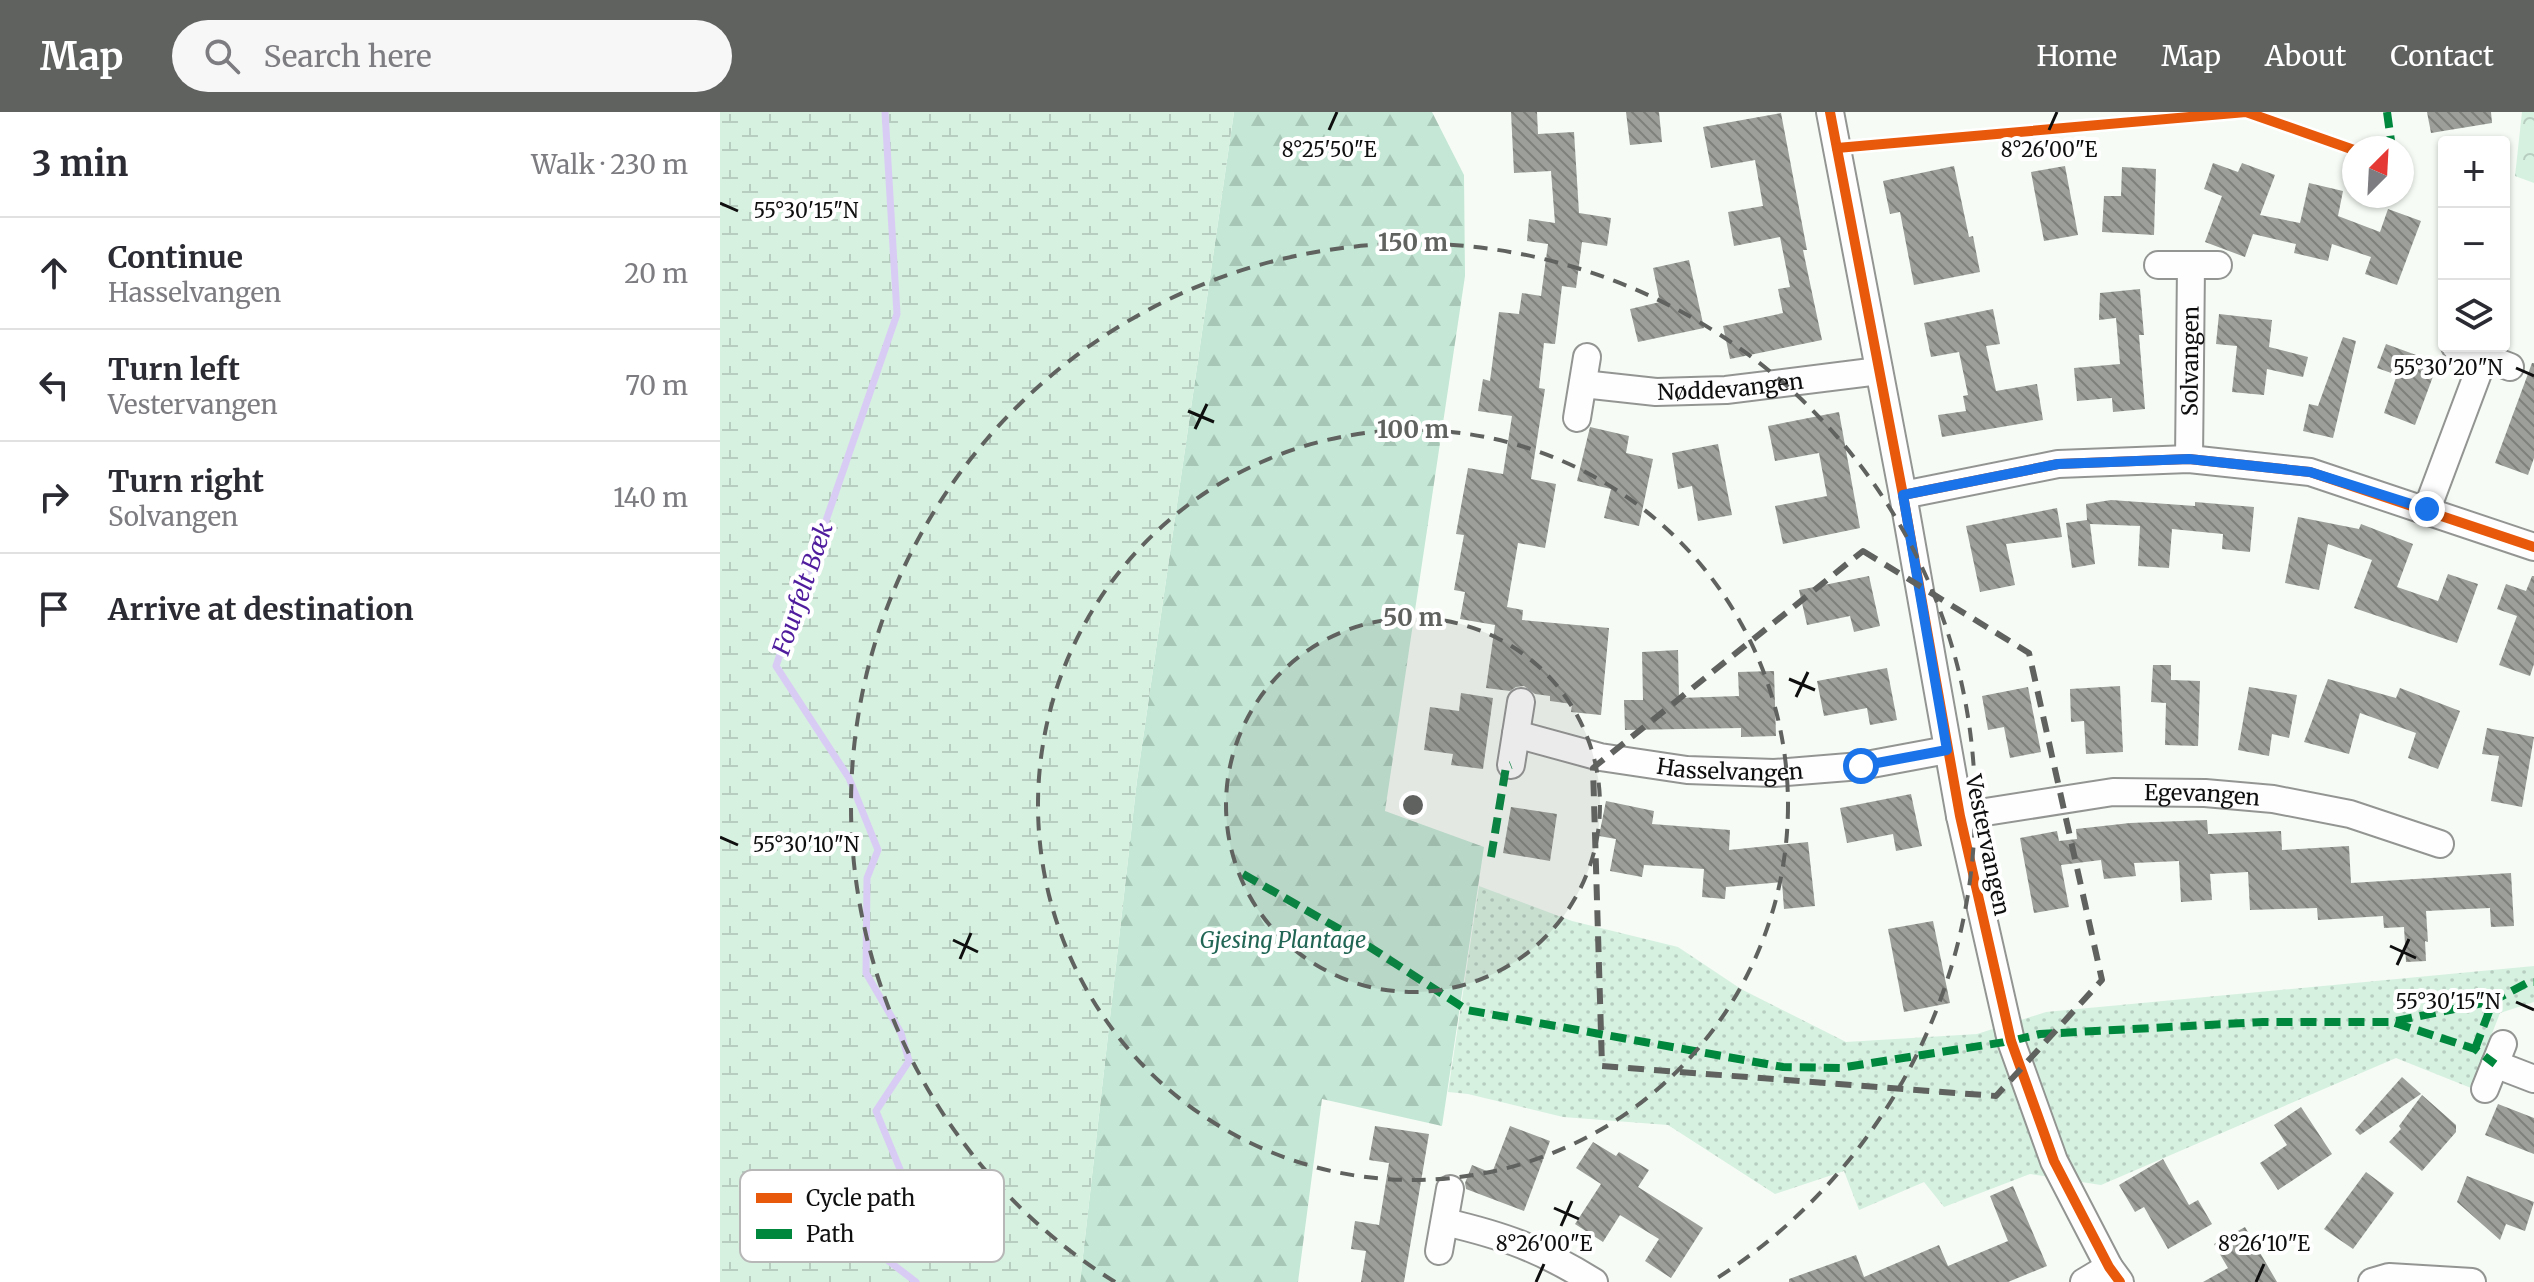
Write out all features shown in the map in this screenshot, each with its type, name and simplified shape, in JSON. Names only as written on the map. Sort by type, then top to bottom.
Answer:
[{"type":"street","name":"Vestervangen","points":[[1830,112],[1903,495],[1947,750],[2011,1041],[2054,1161],[2115,1275]]},
{"type":"street","points":[[2158,265],[2218,265]]},
{"type":"street","name":"Solvangen","points":[[2189,459],[2191,265]]},
{"type":"street","points":[[2471,352],[2510,367]]},
{"type":"street","points":[[1577,418],[1587,357]]},
{"type":"street","points":[[2427,509],[2484,357]]},
{"type":"street","name":"Nøddevangen","points":[[1583,384],[1656,392],[1726,390],[1879,371]]},
{"type":"street","points":[[1903,495],[2058,464],[2189,459],[2310,472],[2534,547]]},
{"type":"street","points":[[1511,765],[1521,702]]},
{"type":"street","name":"Hasselvangen","points":[[1516,734],[1600,757],[1687,770],[1760,773],[1861,766],[1947,750]]},
{"type":"street","name":"Egevangen","points":[[1960,816],[2113,792],[2205,793],[2273,799],[2350,814],[2440,844]]},
{"type":"street","points":[[2485,1089],[2499,1054],[2534,1079]]},
{"type":"street","points":[[1439,1251],[1450,1189]]},
{"type":"street","points":[[1445,1222],[1501,1235],[1555,1258],[1594,1282]]},
{"type":"street","points":[[2084,1282],[2115,1275]]},
{"type":"street","points":[[2372,1282],[2389,1277],[2472,1282]]},
{"type":"highlighted area","points":[[1863,551],[2029,653],[2102,980],[1996,1096],[1602,1066],[1593,768]]},
{"type":"green space","points":[[720,112],[1234,112],[1137,780],[1080,1282],[720,1282]]},
{"type":"green space","name":"Gjesing Plantage","points":[[1234,112],[1432,112],[1464,175],[1465,276],[1385,811],[1484,847],[1442,1126],[1322,1099],[1298,1282],[1080,1282],[1137,780]]},
{"type":"green space","points":[[2522,112],[2534,112],[2534,183],[2515,176]]},
{"type":"green space","points":[[1479,886],[1572,921],[1678,947],[1741,989],[1846,1042],[1977,1034],[2046,1012],[2534,966],[2534,1002],[2500,1013],[2471,1088],[2396,1058],[2101,1185],[2030,1174],[1944,1207],[1924,1182],[1859,1210],[1844,1171],[1775,1194],[1668,1125],[1563,1117],[1448,1092]]},
{"type":"building","points":[[1511,112],[1537,112],[1538,134],[1574,132],[1579,213],[1611,218],[1607,246],[1582,242],[1576,288],[1562,286],[1555,344],[1544,343],[1539,388],[1545,389],[1531,479],[1556,484],[1545,548],[1518,543],[1507,607],[1523,610],[1522,620],[1609,628],[1601,715],[1571,712],[1572,704],[1550,701],[1550,696],[1535,694],[1524,686],[1510,691],[1486,688],[1495,625],[1460,619],[1465,592],[1454,590],[1464,535],[1456,534],[1468,468],[1503,474],[1512,416],[1478,411],[1483,379],[1490,381],[1499,312],[1519,314],[1522,293],[1541,296],[1548,244],[1527,241],[1529,219],[1555,223],[1551,171],[1514,173]]},
{"type":"building","points":[[1626,112],[1659,112],[1662,142],[1630,145]]},
{"type":"building","points":[[2427,112],[2491,112],[2492,123],[2431,133]]},
{"type":"building","points":[[1781,113],[1807,250],[1803,250],[1822,340],[1730,359],[1723,326],[1783,313],[1778,289],[1790,287],[1780,237],[1734,246],[1728,212],[1763,206],[1755,160],[1711,168],[1703,127]]},
{"type":"building","points":[[2213,163],[2238,172],[2242,163],[2275,175],[2260,215],[2300,223],[2309,183],[2342,191],[2338,216],[2380,232],[2388,209],[2421,221],[2397,285],[2365,274],[2371,257],[2332,244],[2328,261],[2294,253],[2296,244],[2253,234],[2245,257],[2205,242],[2222,196],[2204,189]]},
{"type":"building","points":[[1954,166],[1980,272],[1914,285],[1900,212],[1890,214],[1883,181]]},
{"type":"building","points":[[2065,166],[2078,235],[2044,241],[2031,172]]},
{"type":"building","points":[[2122,167],[2156,169],[2154,235],[2102,232],[2104,196],[2121,196]]},
{"type":"building","points":[[1689,260],[1704,328],[1638,342],[1630,309],[1660,302],[1653,268]]},
{"type":"building","points":[[2140,289],[2144,335],[2139,335],[2145,409],[2113,412],[2112,398],[2077,401],[2074,368],[2120,364],[2116,318],[2099,320],[2100,293]]},
{"type":"building","points":[[1993,309],[2000,344],[1986,346],[1996,391],[2037,384],[2043,420],[1942,437],[1938,415],[1966,411],[1963,396],[1968,395],[1959,352],[1931,357],[1924,323]]},
{"type":"building","points":[[2219,314],[2272,320],[2269,347],[2308,357],[2303,377],[2267,369],[2264,395],[2232,392],[2237,346],[2216,344]]},
{"type":"building","points":[[2343,337],[2356,341],[2333,438],[2303,431],[2309,404],[2318,406]]},
{"type":"building","points":[[2386,344],[2438,363],[2415,425],[2384,413],[2397,375],[2377,368]]},
{"type":"building","points":[[2532,363],[2534,458],[2528,475],[2495,463]]},
{"type":"building","points":[[1839,412],[1860,528],[1783,544],[1775,506],[1827,496],[1819,453],[1775,461],[1768,426]]},
{"type":"building","points":[[1590,427],[1629,436],[1626,453],[1653,459],[1639,526],[1604,518],[1611,489],[1577,481]]},
{"type":"building","points":[[1718,444],[1732,515],[1698,521],[1692,486],[1678,489],[1672,453]]},
{"type":"building","points":[[2111,500],[2254,507],[2250,552],[2222,549],[2223,534],[2172,529],[2169,568],[2138,566],[2140,526],[2090,524],[2095,564],[2072,568],[2066,523],[2087,520],[2086,504]]},
{"type":"building","points":[[2057,508],[2062,537],[2006,544],[2015,585],[1980,592],[1966,526]]},
{"type":"building","points":[[2298,517],[2359,529],[2361,524],[2413,544],[2397,587],[2438,601],[2448,574],[2478,584],[2457,643],[2354,608],[2372,560],[2328,544],[2319,590],[2285,583]]},
{"type":"building","points":[[1869,576],[1880,626],[1854,632],[1850,616],[1807,625],[1799,590]]},
{"type":"building","points":[[2532,576],[2534,664],[2530,676],[2499,665],[2517,616],[2497,609],[2506,584],[2526,591]]},
{"type":"building","points":[[1678,650],[1679,698],[1739,696],[1738,672],[1774,671],[1776,736],[1741,737],[1741,728],[1625,730],[1624,700],[1643,700],[1642,652]]},
{"type":"building","points":[[2153,665],[2171,665],[2171,680],[2200,681],[2198,746],[2165,745],[2166,703],[2151,702]]},
{"type":"building","points":[[1887,668],[1897,720],[1870,725],[1867,708],[1824,716],[1817,681]]},
{"type":"building","points":[[2328,679],[2396,698],[2400,688],[2460,711],[2438,769],[2408,758],[2416,733],[2360,713],[2349,754],[2304,742]]},
{"type":"building","points":[[2120,686],[2123,752],[2086,754],[2084,721],[2071,722],[2070,689]]},
{"type":"building","points":[[2028,687],[2041,752],[2010,758],[2004,727],[1988,730],[1982,696]]},
{"type":"building","points":[[2249,687],[2297,695],[2289,738],[2272,734],[2269,756],[2238,750]]},
{"type":"building","points":[[1461,693],[1493,698],[1483,769],[1451,765],[1453,754],[1424,750],[1430,707],[1459,711]]},
{"type":"building","points":[[2487,728],[2534,737],[2522,807],[2491,801],[2499,756],[2482,754]]},
{"type":"building","points":[[1911,794],[1922,846],[1896,851],[1893,834],[1847,843],[1840,808]]},
{"type":"building","points":[[1606,801],[1654,811],[1652,824],[1730,830],[1729,850],[1808,842],[1815,906],[1784,909],[1782,882],[1726,887],[1725,899],[1702,897],[1704,869],[1644,865],[1642,877],[1610,871],[1616,839],[1599,836]]},
{"type":"building","points":[[1511,807],[1557,814],[1550,861],[1503,853]]},
{"type":"building","points":[[2207,820],[2208,834],[2281,831],[2282,850],[2349,846],[2351,883],[2511,873],[2514,926],[2491,927],[2490,908],[2426,911],[2426,961],[2406,962],[2404,927],[2384,928],[2383,916],[2318,920],[2317,908],[2250,910],[2248,872],[2210,874],[2212,900],[2181,902],[2179,861],[2134,863],[2136,876],[2104,879],[2101,860],[2061,865],[2069,907],[2034,913],[2020,838],[2057,831],[2059,841],[2077,839],[2076,829]]},
{"type":"building","points":[[1933,921],[1950,1003],[1904,1012],[1888,929]]},
{"type":"building","points":[[2402,1077],[2421,1094],[2360,1135],[2355,1130]]},
{"type":"building","points":[[2422,1095],[2456,1125],[2456,1132],[2422,1171],[2389,1142]]},
{"type":"building","points":[[2498,1104],[2534,1118],[2534,1154],[2485,1135]]},
{"type":"building","points":[[2301,1107],[2332,1154],[2278,1190],[2260,1163],[2287,1145],[2274,1125]]},
{"type":"building","points":[[1375,1126],[1429,1134],[1404,1282],[1361,1282],[1366,1251],[1351,1249],[1355,1221],[1379,1225],[1389,1163],[1369,1160]]},
{"type":"building","points":[[1510,1126],[1550,1141],[1524,1211],[1466,1189],[1465,1183],[1472,1165],[1492,1173]]},
{"type":"building","points":[[1593,1142],[1616,1156],[1619,1152],[1649,1170],[1638,1187],[1703,1228],[1671,1278],[1645,1261],[1659,1239],[1620,1215],[1603,1242],[1575,1224],[1601,1184],[1576,1168]]},
{"type":"building","points":[[2163,1159],[2189,1205],[2198,1200],[2212,1224],[2168,1249],[2144,1207],[2135,1212],[2119,1185]]},
{"type":"building","points":[[2366,1172],[2394,1193],[2353,1249],[2324,1229]]},
{"type":"building","points":[[2467,1176],[2534,1202],[2525,1231],[2506,1224],[2500,1240],[2457,1202]]},
{"type":"building","points":[[2013,1186],[2047,1266],[2008,1282],[1789,1282],[1789,1279],[1856,1255],[1864,1277],[1939,1245],[1948,1266],[2008,1241],[1990,1196]]},
{"type":"building","points":[[2245,1227],[2277,1282],[2203,1282],[2228,1268],[2214,1244]]},
{"type":"waterway","name":"Fourfelt Bæk","points":[[885,112],[897,314],[776,666],[849,778],[878,850],[867,878],[866,973],[901,1033],[909,1061],[876,1111],[900,1170]]},
{"type":"waterway","name":"Fourfelt Bæk","points":[[890,1262],[916,1282]]},
{"type":"marked path","points":[[2387,112],[2390,136]]},
{"type":"marked path","points":[[1491,857],[1506,767],[1511,765]]},
{"type":"marked path","points":[[1243,874],[1362,942],[1467,1010],[1783,1067],[1840,1068],[2040,1034],[2263,1022],[2391,1022],[2493,1001],[2534,982]]},
{"type":"marked path","points":[[2475,1049],[2493,1001]]},
{"type":"marked path","points":[[2395,1023],[2475,1049],[2495,1064]]},
{"type":"cycle path","points":[[1830,112],[1960,816],[2011,1041],[2054,1161],[2109,1267],[2120,1282]]},
{"type":"cycle path","points":[[1837,148],[2246,112],[2342,146]]},
{"type":"cycle path","points":[[1903,495],[2058,464],[2189,459],[2310,472],[2534,547]]},
{"type":"route","points":[[1861,766],[1947,750],[1903,495],[2058,464],[2189,459],[2310,472],[2427,509]]}]
